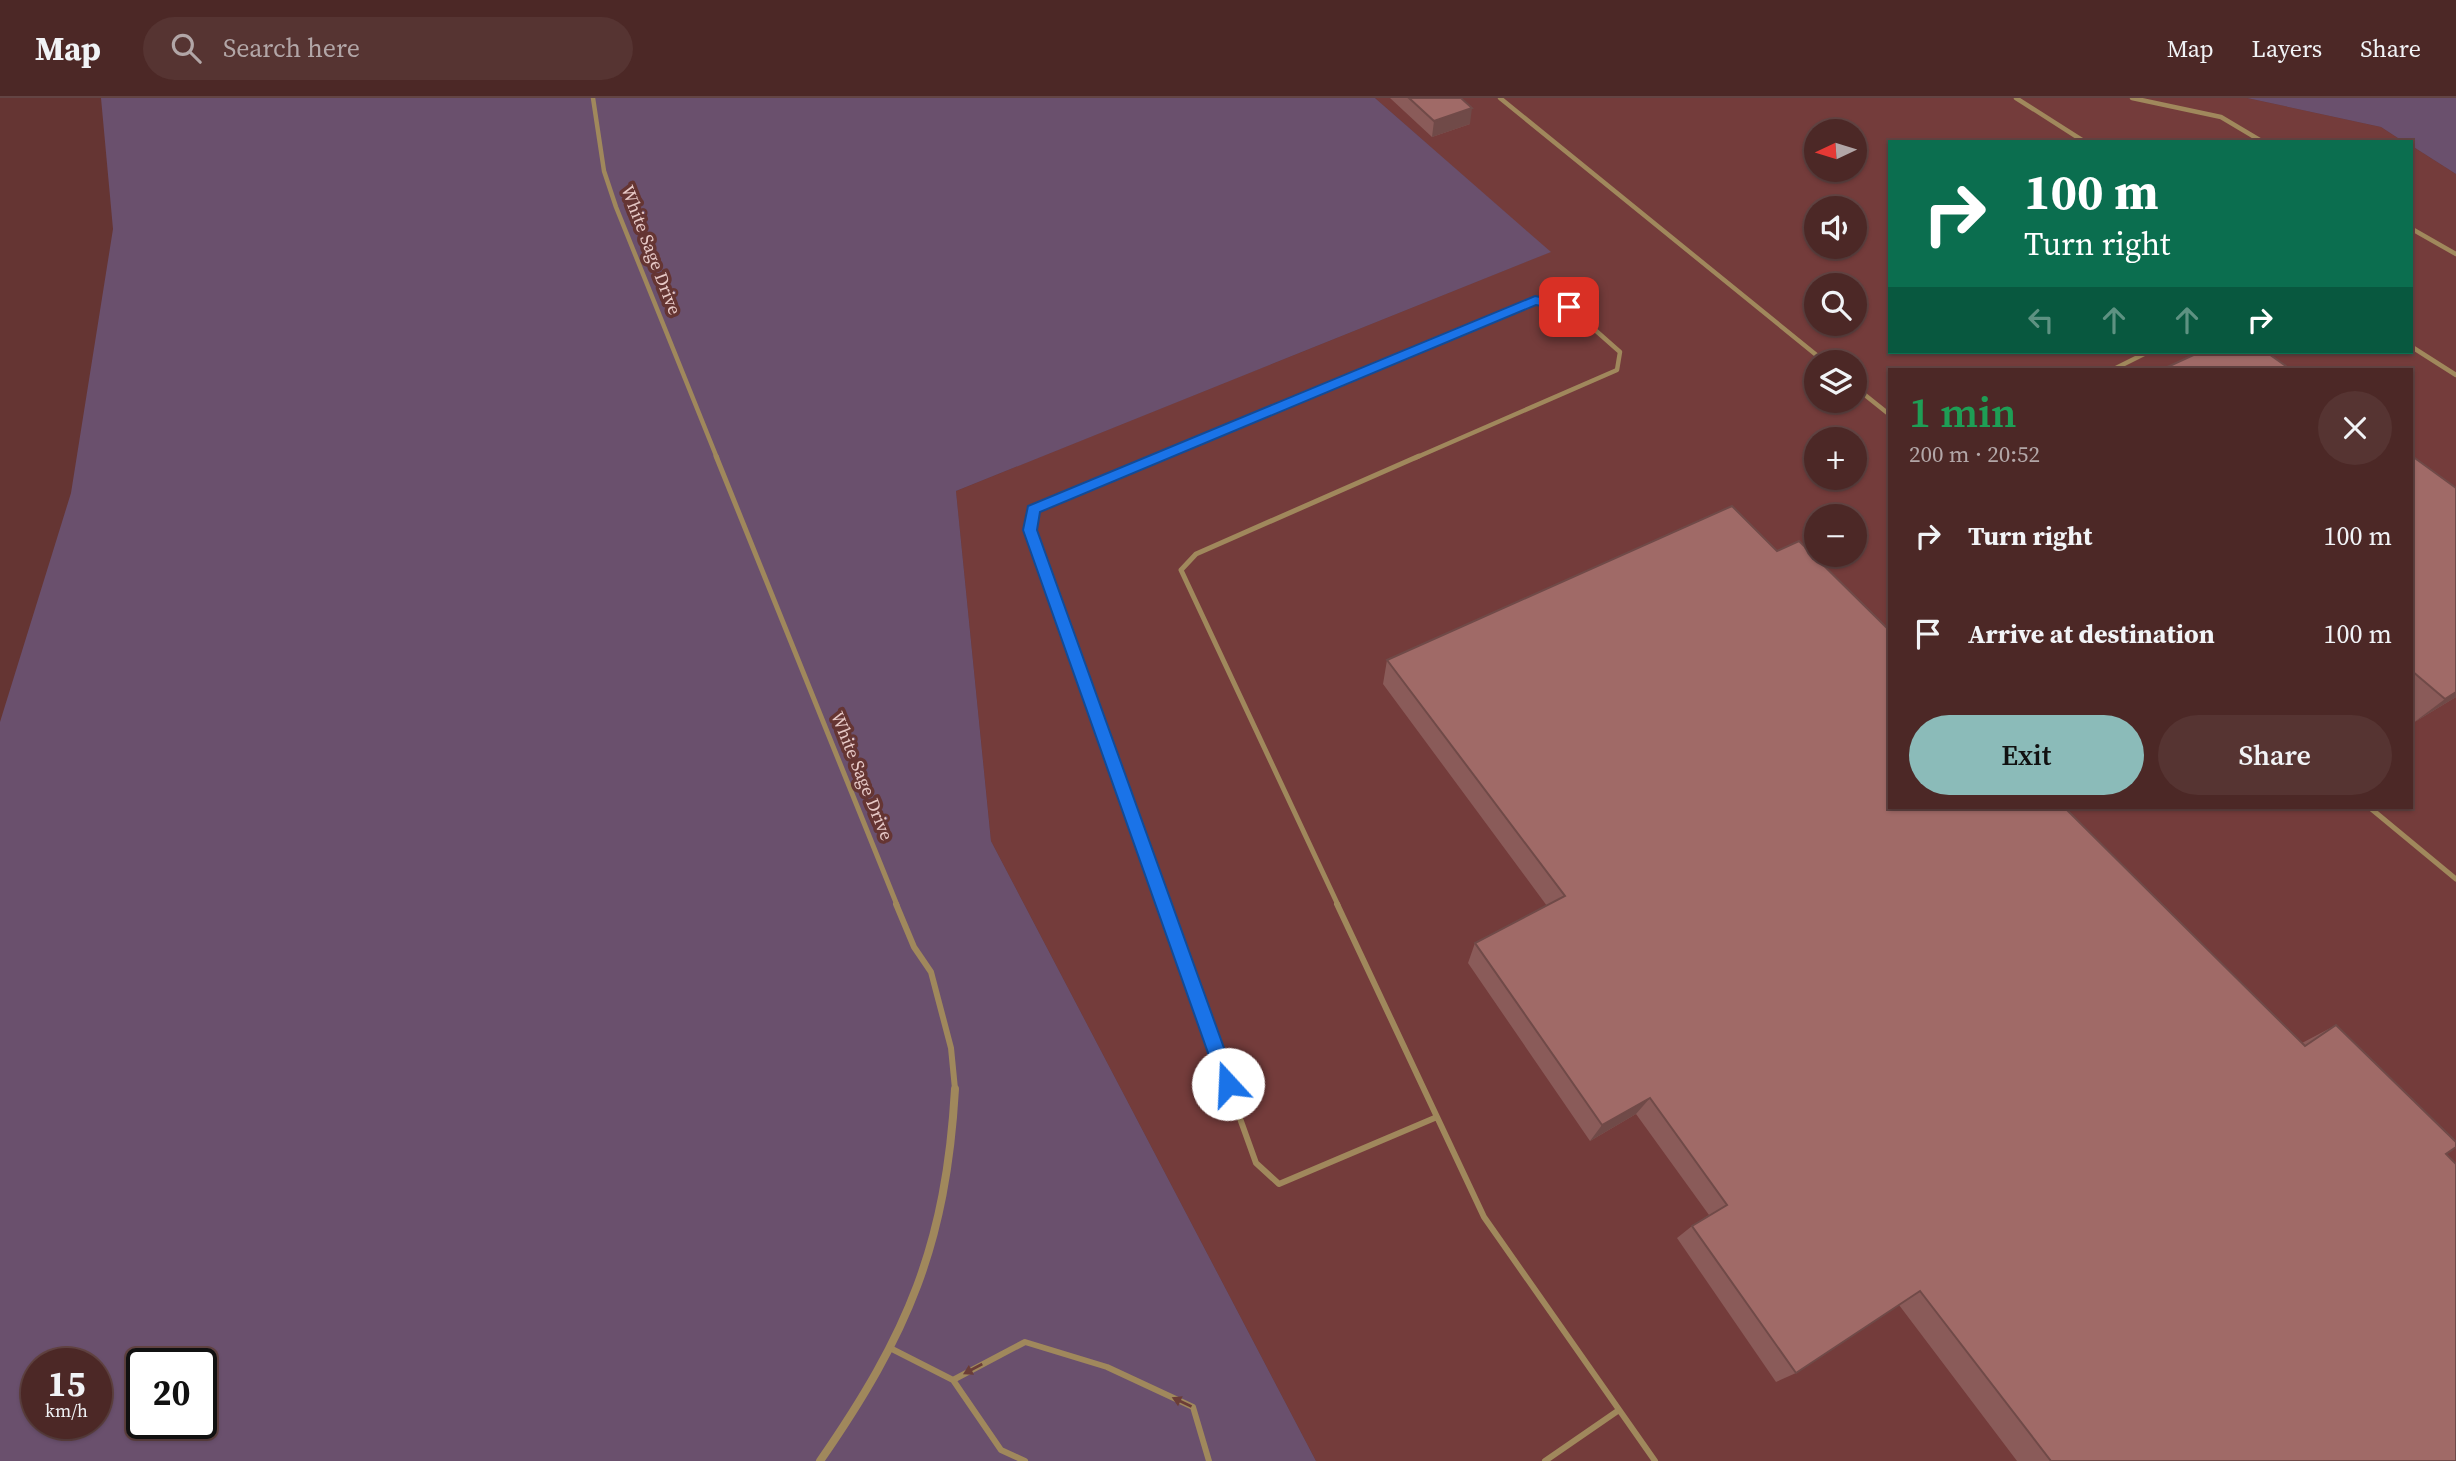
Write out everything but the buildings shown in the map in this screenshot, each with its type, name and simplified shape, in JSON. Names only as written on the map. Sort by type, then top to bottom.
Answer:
[{"type":"street","name":"White Sage Drive","points":[[820,1461],[859,1408],[892,1349],[919,1289],[936,1241],[950,1171],[955,1089]]},
{"type":"lane","name":"White Sage Drive","points":[[593,98],[604,171],[616,207],[914,947],[931,972],[951,1048],[955,1089]]},
{"type":"lane","points":[[1500,98],[1810,350]]},
{"type":"lane","points":[[2016,98],[2082,140]]},
{"type":"lane","points":[[2132,98],[2221,117],[2260,140]]},
{"type":"lane","points":[[2413,230],[2456,254]]},
{"type":"lane","points":[[1437,1117],[1279,1184],[1256,1163],[1030,530],[1033,509],[1535,300],[1569,307],[1620,352],[1617,370],[1196,554],[1181,570],[1484,1217],[1655,1461]]},
{"type":"lane","points":[[2413,348],[2456,374]]},
{"type":"lane","points":[[2116,368],[2144,354]]},
{"type":"lane","points":[[1867,397],[1888,413]]},
{"type":"lane","points":[[2371,809],[2456,879]]},
{"type":"lane","points":[[953,1380],[1025,1342],[1107,1367],[1193,1407],[1209,1461]]},
{"type":"lane","points":[[892,1349],[953,1380],[1001,1450],[1025,1461]]},
{"type":"lane","points":[[1545,1461],[1619,1410]]},
{"type":"shaded area","points":[[101,98],[1375,98],[1551,252],[956,491],[991,841],[1316,1461],[0,1461],[0,722],[71,493],[113,229]]},
{"type":"shaded area","points":[[1375,98],[2247,98],[2381,127],[2401,140],[1888,140],[1888,354],[2413,354],[2413,147],[2456,174],[2456,1461],[1316,1461],[991,841],[956,491],[1550,252]]},
{"type":"shaded area","points":[[2247,98],[2456,98],[2456,174],[2413,147],[2413,140],[2401,140],[2381,127]]},
{"type":"route","points":[[1228,1084],[1030,530],[1033,509],[1535,300],[1569,307]]}]
